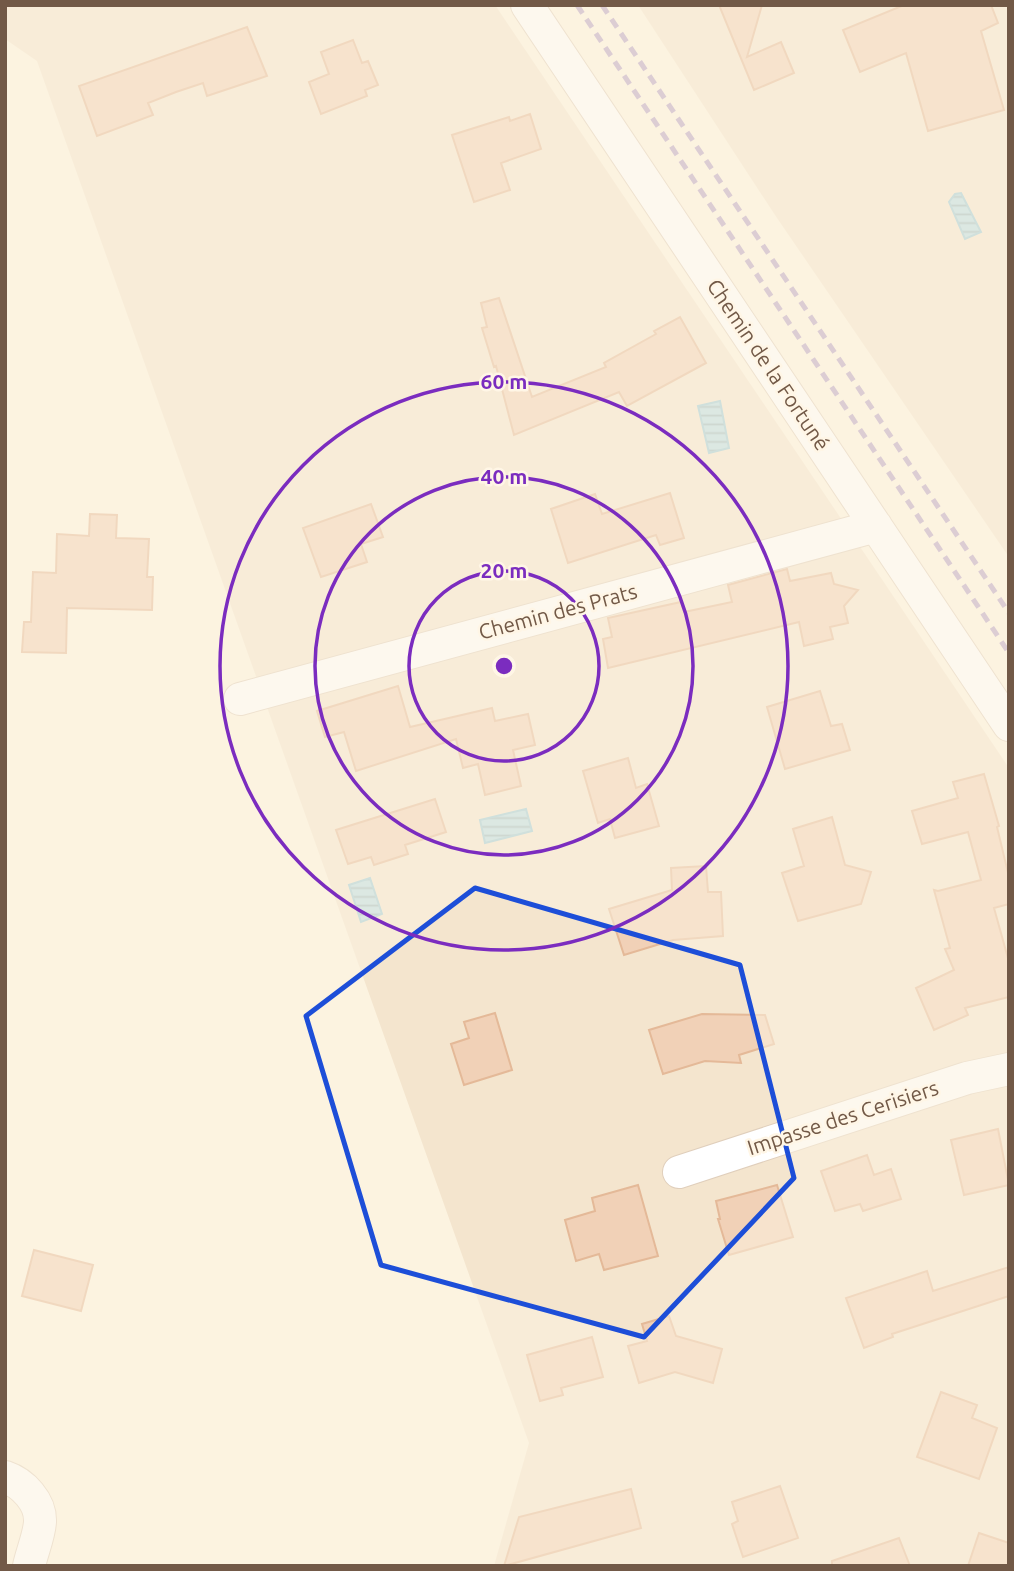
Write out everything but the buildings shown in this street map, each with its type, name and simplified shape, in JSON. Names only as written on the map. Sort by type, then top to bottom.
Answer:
[{"type":"street","name":"Chemin de la Fortuné","points":[[527,5],[1009,725]]},
{"type":"street","name":"Chemin des Prats","points":[[240,699],[876,526]]},
{"type":"street","name":"Impasse des Cerisiers","points":[[679,1172],[967,1078],[1009,1069]]},
{"type":"street","points":[[5,1476],[16,1480],[23,1487],[38,1509],[40,1523],[29,1566]]},
{"type":"highlighted area","points":[[475,888],[740,965],[794,1178],[644,1337],[381,1265],[306,1016]]},
{"type":"shaded area","points":[[5,5],[495,5],[1009,768],[1009,1566],[494,1566],[529,1443],[37,61],[5,39]]},
{"type":"shaded area","points":[[638,5],[1009,5],[1009,557],[775,215]]},
{"type":"water","points":[[961,193],[981,232],[965,239],[949,202],[955,194]]},
{"type":"water","points":[[720,401],[729,448],[709,453],[698,406]]},
{"type":"water","points":[[526,809],[532,831],[485,843],[480,820]]},
{"type":"water","points":[[370,878],[382,914],[361,922],[349,885]]},
{"type":"railway","points":[[577,5],[1009,653]]},
{"type":"railway","points":[[602,5],[1009,613]]}]
